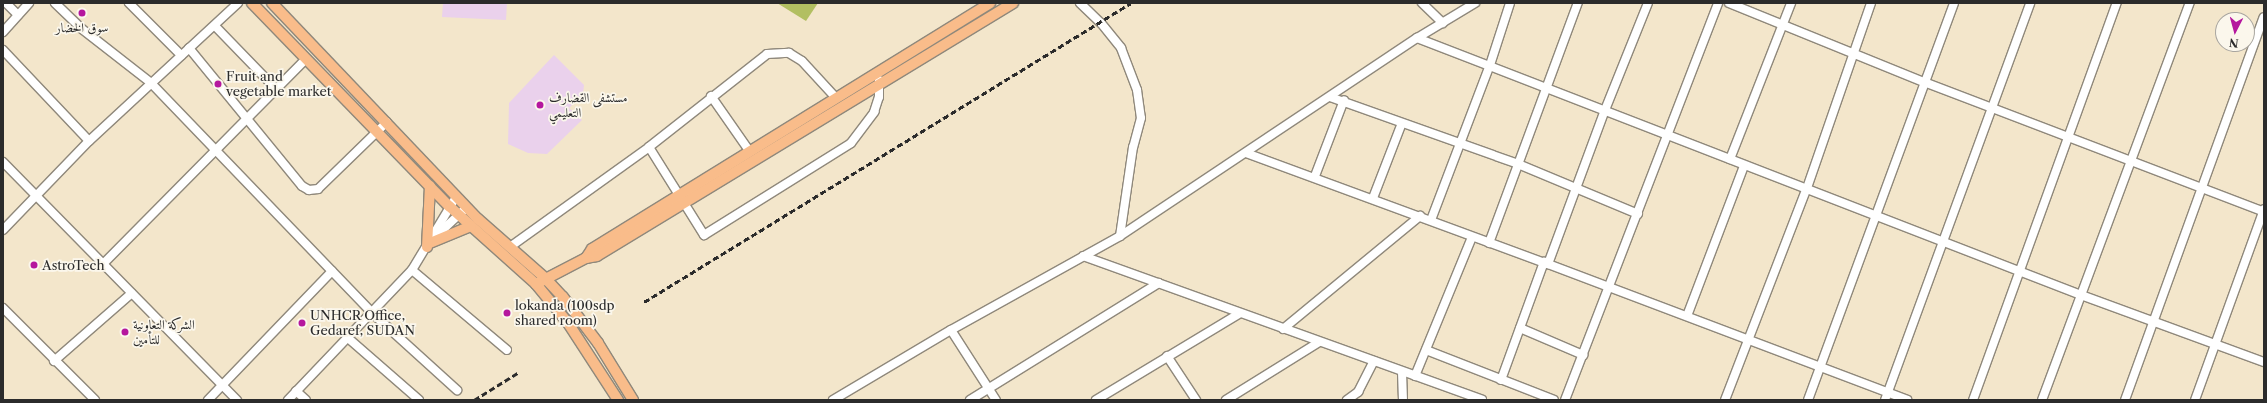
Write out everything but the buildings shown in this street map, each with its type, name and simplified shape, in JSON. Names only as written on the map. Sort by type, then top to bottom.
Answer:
[{"type":"main road","points":[[272,3],[387,122],[456,197],[546,278],[575,311],[633,400]]},
{"type":"main road","points":[[536,284],[586,258],[597,256],[750,152],[990,3]]},
{"type":"main road","points":[[681,200],[880,85],[1013,3]]},
{"type":"main road","points":[[253,4],[459,216],[536,284],[568,323],[618,400]]},
{"type":"main road","points":[[430,186],[430,243],[471,226]]},
{"type":"main road","points":[[594,362],[605,355]]},
{"type":"street","points":[[6,3],[18,15]]},
{"type":"street","points":[[3,32],[29,3]]},
{"type":"street","points":[[55,3],[82,29],[152,83],[372,313],[457,390]]},
{"type":"street","points":[[129,3],[181,55]]},
{"type":"street","points":[[3,230],[89,141],[181,55],[215,26],[238,3]]},
{"type":"street","points":[[1080,3],[1101,23],[1121,48],[1137,90],[1141,118],[1133,148],[1120,236]]},
{"type":"street","points":[[1422,3],[1443,23]]},
{"type":"street","points":[[833,400],[951,330],[1120,236],[1417,38],[1475,3]]},
{"type":"street","points":[[1431,220],[1490,65],[1510,3]]},
{"type":"street","points":[[1489,243],[1578,3]]},
{"type":"street","points":[[1501,380],[1648,3]]},
{"type":"street","points":[[1565,400],[1669,135],[1718,3]]},
{"type":"street","points":[[1729,3],[1854,52],[1924,82],[2264,211],[2195,400]]},
{"type":"street","points":[[1730,159],[1791,3]]},
{"type":"street","points":[[1725,400],[1807,188],[1871,3]]},
{"type":"street","points":[[1808,400],[1877,217],[1924,82],[1954,3]]},
{"type":"street","points":[[1886,396],[2030,3]]},
{"type":"street","points":[[1973,400],[2021,272],[2117,3]]},
{"type":"street","points":[[2042,400],[2187,4]]},
{"type":"street","points":[[2124,400],[2264,17]]},
{"type":"street","points":[[215,26],[276,89]]},
{"type":"street","points":[[1417,38],[1669,135],[1744,166],[1807,188],[1942,242],[2264,362]]},
{"type":"street","points":[[189,48],[246,118],[309,190],[318,189],[387,122]]},
{"type":"street","points":[[3,50],[89,141]]},
{"type":"street","points":[[510,247],[649,147],[711,96],[767,54],[789,53],[802,61],[836,98]]},
{"type":"street","points":[[103,264],[306,59]]},
{"type":"street","points":[[649,147],[702,235],[713,230],[850,143],[874,112],[880,85],[877,73]]},
{"type":"street","points":[[711,96],[750,152]]},
{"type":"street","points":[[1330,97],[1344,100],[1402,123],[1518,164],[1638,214]]},
{"type":"street","points":[[1315,176],[1344,100]]},
{"type":"street","points":[[1372,198],[1402,123]]},
{"type":"street","points":[[1246,153],[1315,176],[1472,237],[1687,316],[1748,341],[1821,368],[1886,396],[1907,400]]},
{"type":"street","points":[[3,162],[237,400]]},
{"type":"street","points":[[1687,316],[1744,166]]},
{"type":"street","points":[[288,400],[412,270],[430,243],[449,206],[456,197]]},
{"type":"street","points":[[430,243],[467,207]]},
{"type":"street","points":[[1283,329],[1420,216]]},
{"type":"street","points":[[1415,376],[1472,237]]},
{"type":"street","points":[[1083,256],[1482,400]]},
{"type":"street","points":[[412,270],[507,350]]},
{"type":"street","points":[[208,400],[332,271]]},
{"type":"street","points":[[970,400],[1159,283]]},
{"type":"street","points":[[54,361],[132,293]]},
{"type":"street","points":[[3,308],[54,361],[95,400]]},
{"type":"street","points":[[1096,400],[1240,313]]},
{"type":"street","points":[[1520,328],[1583,355]]},
{"type":"street","points":[[951,330],[996,400]]},
{"type":"street","points":[[348,338],[419,400]]},
{"type":"street","points":[[1226,400],[1238,397],[1319,342]]},
{"type":"street","points":[[1426,350],[1554,400]]},
{"type":"street","points":[[1167,356],[1196,400]]},
{"type":"street","points":[[1347,400],[1358,392],[1374,361]]},
{"type":"street","points":[[1402,372],[1402,400]]},
{"type":"street","points":[[296,391],[306,400]]},
{"type":"shaded area","points":[[443,3],[507,3],[506,20],[442,17]]},
{"type":"shaded area","name":"مستشفى القضارف التعليمي","points":[[554,55],[584,85],[583,94],[569,108],[582,120],[547,154],[528,153],[508,144],[509,103]]},
{"type":"green space","points":[[777,3],[818,3],[806,21]]},
{"type":"railway","points":[[644,302],[1131,3]]},
{"type":"railway","points":[[474,400],[519,372]]},
{"type":"place","name":"سوق الخضار","points":[[82,13]]},
{"type":"place","name":"Fruit and vegetable market","points":[[218,84]]},
{"type":"place","name":"مستشفى القضارف التعليمي","points":[[540,105]]},
{"type":"place","name":"AstroTech","points":[[34,265]]},
{"type":"place","name":"lokanda (100sdp shared room)","points":[[507,313]]},
{"type":"place","name":"UNHCR Office, Gedaref, SUDAN","points":[[302,323]]},
{"type":"place","name":"الشركة التعاونية للتأمين","points":[[125,332]]}]
